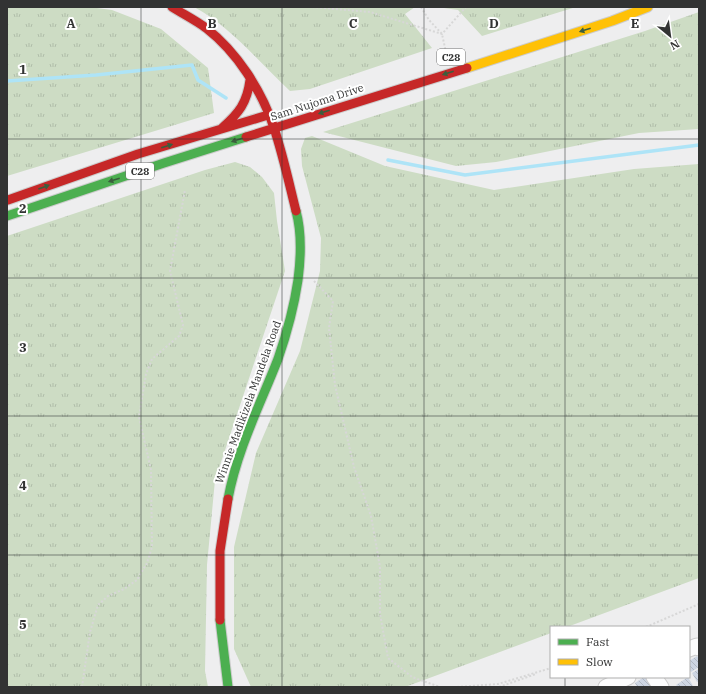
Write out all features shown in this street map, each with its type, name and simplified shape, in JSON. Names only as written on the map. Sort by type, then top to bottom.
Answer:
[{"type":"main road","name":"Winnie Madikizela Mandela Road","points":[[172,7],[207,28],[222,43],[273,113],[274,128],[300,224],[300,265],[290,320],[278,358],[241,451],[231,482],[225,516],[220,551],[220,625],[228,687]]},
{"type":"main road","name":"Sam Nujoma Drive","points":[[7,216],[274,128],[521,51],[612,21],[648,7]]},
{"type":"main road","name":"Sam Nujoma Drive","points":[[572,24],[609,14],[635,11]]},
{"type":"main road","points":[[221,128],[238,114],[245,104],[250,80]]},
{"type":"main road","name":"Sam Nujoma Drive","points":[[7,200],[78,174],[221,128],[273,113]]},
{"type":"street","points":[[690,649],[697,646],[699,648]]},
{"type":"street","points":[[606,687],[626,678]]},
{"type":"street","points":[[655,678],[661,687]]},
{"type":"path","points":[[312,7],[370,12],[442,34]]},
{"type":"path","points":[[421,7],[429,20],[442,34],[447,58]]},
{"type":"path","points":[[442,34],[466,7]]},
{"type":"path","points":[[82,687],[90,632],[98,605],[108,596],[124,589],[137,580],[147,563],[152,547],[151,470],[139,417],[146,374],[152,359],[179,336],[183,325],[170,271],[185,190]]},
{"type":"path","points":[[314,280],[333,301],[329,328],[335,386],[354,467],[371,516],[380,567],[380,614],[388,658],[412,677],[440,687]]},
{"type":"path","points":[[648,626],[699,604]]},
{"type":"path","points":[[457,687],[498,684],[550,668]]},
{"type":"path","points":[[499,687],[550,668]]},
{"type":"green space","points":[[7,7],[89,7],[112,10],[161,29],[208,68],[214,113],[7,176]]},
{"type":"green space","points":[[194,7],[415,7],[405,14],[432,48],[310,89],[290,91],[232,34],[207,14]]},
{"type":"green space","points":[[437,7],[576,7],[482,36],[458,10]]},
{"type":"green space","points":[[699,12],[699,129],[639,133],[496,162],[456,166],[323,132],[645,31]]},
{"type":"green space","points":[[312,136],[385,166],[494,190],[634,169],[699,164],[699,578],[570,626],[550,626],[550,633],[405,687],[251,687],[234,649],[234,547],[256,453],[300,351],[320,271],[321,238],[302,166],[301,149],[305,138]]},
{"type":"green space","points":[[235,162],[250,167],[262,177],[274,193],[285,271],[215,480],[207,565],[205,671],[208,687],[7,687],[7,236],[205,170]]},
{"type":"building","points":[[697,656],[699,659],[699,667],[691,672],[690,670],[690,660]]},
{"type":"building","points":[[699,669],[699,681],[697,682],[692,673]]},
{"type":"building","points":[[642,678],[648,678],[652,684],[648,687],[637,687],[635,683]]},
{"type":"building","points":[[689,678],[693,686],[678,687],[676,685]]},
{"type":"waterway","points":[[7,81],[96,75],[192,65],[198,80],[226,98]]},
{"type":"waterway","points":[[388,160],[465,175],[699,145]]},
{"type":"traffic: fast","points":[[7,216],[246,137]]},
{"type":"traffic: fast","points":[[228,499],[243,445],[278,359],[292,310],[298,280],[300,254],[300,236],[296,211]]},
{"type":"traffic: fast","points":[[220,620],[228,687]]},
{"type":"traffic: slow","points":[[467,68],[612,21],[648,7]]},
{"type":"traffic: jam","points":[[172,7],[202,25],[217,38],[238,60],[255,86],[263,100],[274,128],[296,211]]},
{"type":"traffic: jam","points":[[246,137],[467,68]]},
{"type":"traffic: jam","points":[[222,128],[241,107],[247,95],[250,80]]},
{"type":"traffic: jam","points":[[8,200],[138,154],[268,115]]},
{"type":"traffic: jam","points":[[220,620],[220,551],[228,499]]}]
